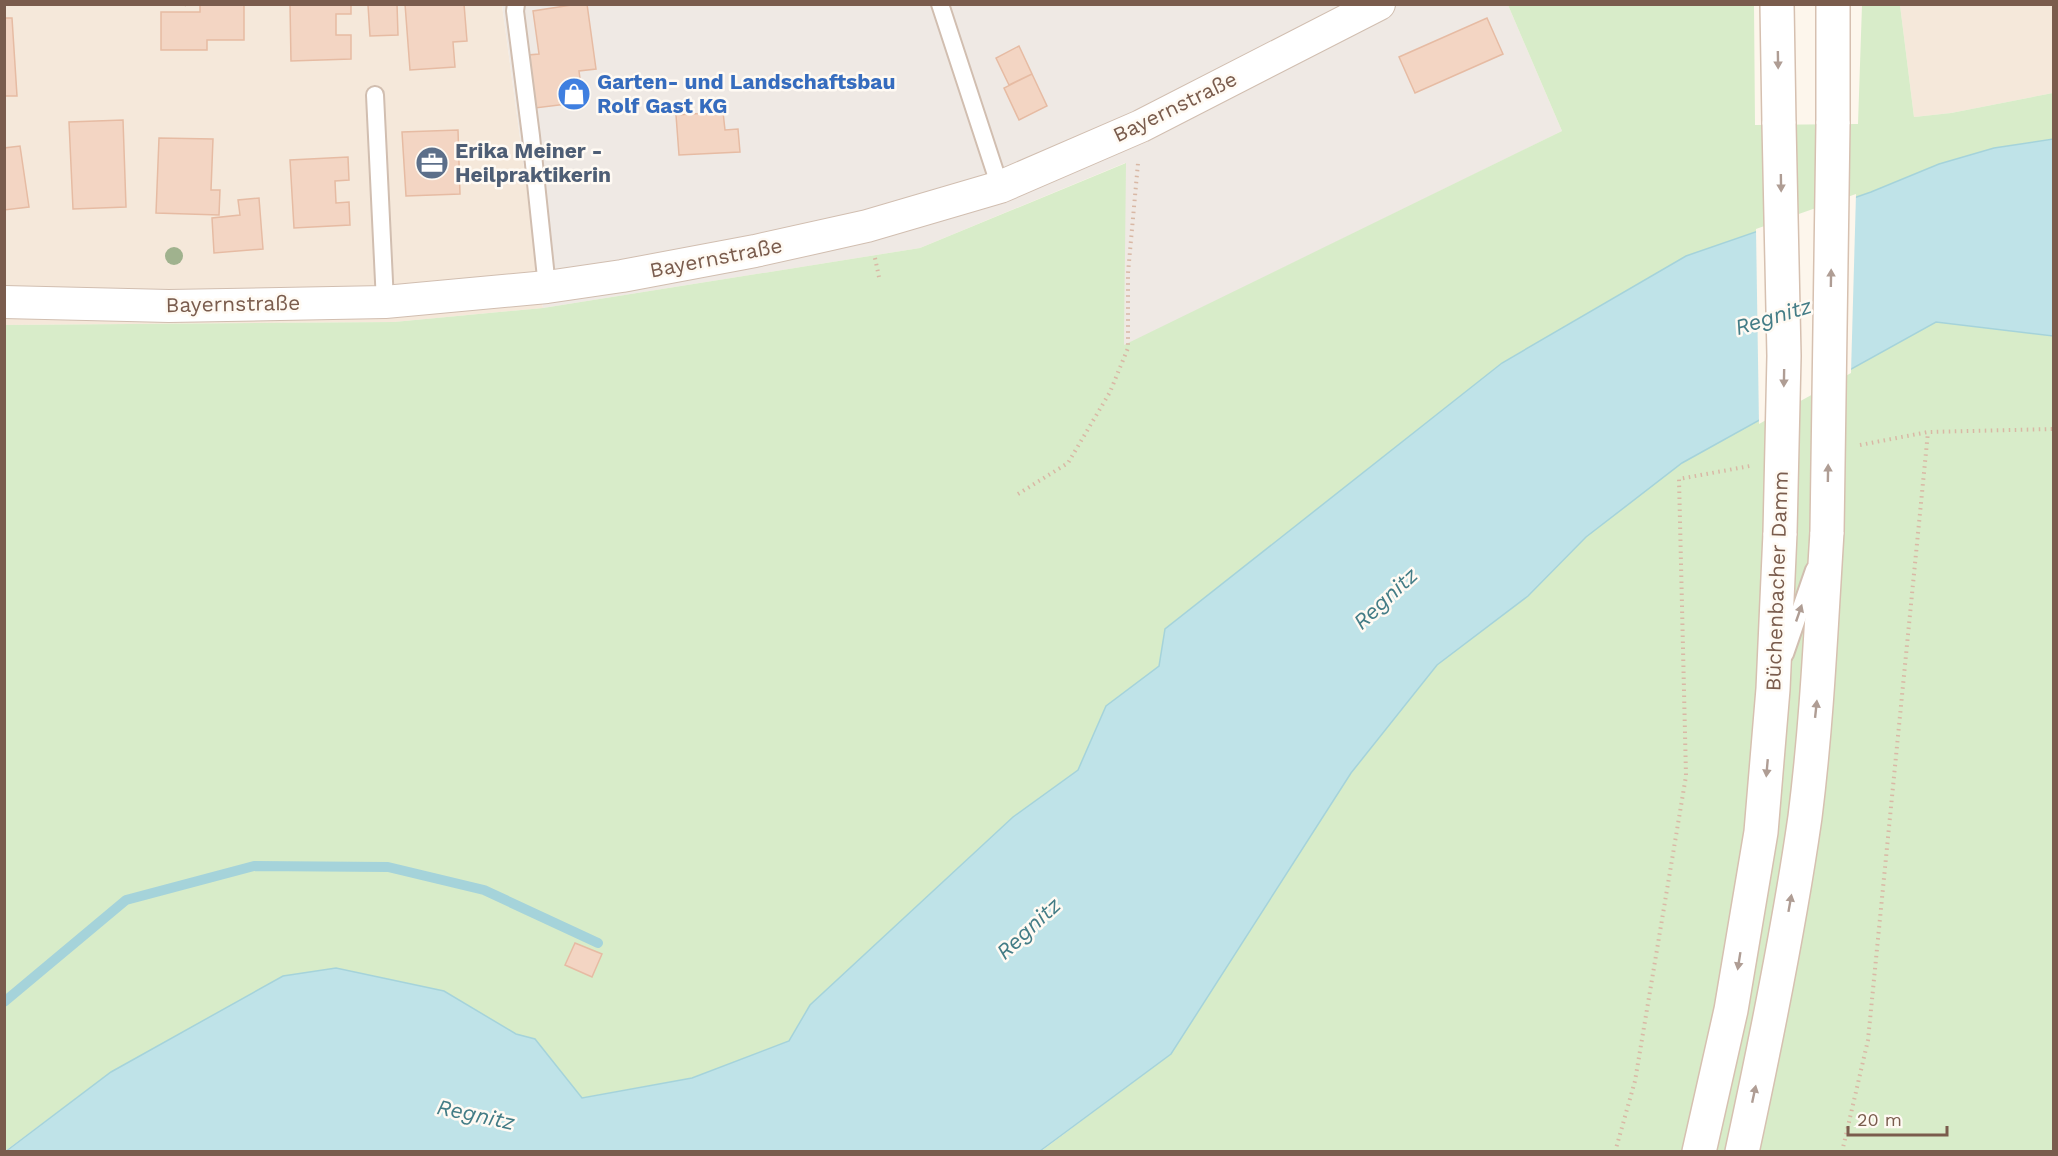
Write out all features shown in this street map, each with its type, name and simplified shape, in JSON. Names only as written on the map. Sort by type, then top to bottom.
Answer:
[{"type":"main road","name":"Büchenbacher Damm","points":[[1699,1152],[1731,1010],[1761,832],[1773,688],[1780,533],[1784,356],[1777,4]]},
{"type":"main road","name":"Büchenbacher Damm","points":[[1742,1152],[1773,1004],[1805,817],[1817,696],[1827,532],[1833,4]]},
{"type":"street","name":"Bayernstraße","points":[[4,302],[169,306],[385,302],[547,287],[622,276],[755,251],[867,226],[1000,187],[1141,126],[1379,4]]},
{"type":"lane","points":[[516,4],[547,287]]},
{"type":"lane","points":[[940,4],[1000,187]]},
{"type":"lane","points":[[375,95],[385,302]]},
{"type":"lane","points":[[1773,688],[1827,532]]},
{"type":"path","points":[[1018,494],[1068,463],[1110,392],[1128,348],[1128,273],[1141,126]]},
{"type":"path","points":[[1842,1152],[1868,1040],[1928,432]]},
{"type":"shaded area","points":[[4,5],[502,5],[543,308],[394,322],[5,325]]},
{"type":"shaded area","points":[[502,5],[1508,5],[1562,131],[1124,346],[1125,163],[920,248],[543,308]]},
{"type":"shaded area","points":[[1900,5],[2053,5],[2053,93],[1951,113],[1914,117]]},
{"type":"green space","points":[[1508,5],[1754,5],[1755,125],[1858,124],[1862,5],[1900,5],[1914,117],[1951,113],[2053,93],[2053,139],[1994,148],[1939,164],[1871,192],[1686,256],[1502,363],[1165,629],[1159,666],[1106,706],[1078,770],[1013,817],[810,1005],[789,1041],[692,1078],[581,1098],[535,1039],[516,1034],[444,991],[336,968],[283,976],[111,1072],[5,1151],[4,325],[394,322],[543,308],[920,248],[1126,163],[1124,345],[1562,131]]},
{"type":"green space","points":[[1936,322],[2053,336],[2053,1151],[1040,1152],[1171,1054],[1351,773],[1437,665],[1528,596],[1586,537],[1682,463]]},
{"type":"water","name":"Regnitz","points":[[2053,139],[2053,336],[1936,322],[1682,463],[1586,537],[1528,596],[1437,665],[1351,773],[1171,1054],[1040,1151],[5,1152],[111,1072],[283,976],[336,968],[444,991],[516,1034],[535,1039],[582,1098],[692,1078],[789,1041],[810,1005],[1013,817],[1078,770],[1106,706],[1159,666],[1165,629],[1502,363],[1686,256],[1871,192],[1939,164],[1994,148]]},
{"type":"pier","points":[[1856,194],[1851,373],[1759,424],[1756,229]]},
{"type":"building","points":[[200,4],[244,4],[244,40],[207,40],[207,50],[161,50],[161,12],[200,12]]},
{"type":"building","points":[[290,4],[351,4],[351,14],[336,14],[336,35],[351,35],[351,59],[291,61]]},
{"type":"building","points":[[397,4],[398,35],[370,36],[368,5]]},
{"type":"building","points":[[405,4],[464,4],[467,41],[453,42],[455,67],[410,70]]},
{"type":"building","points":[[587,4],[596,69],[579,71],[583,102],[535,108],[528,55],[539,54],[533,11]]},
{"type":"building","points":[[4,18],[12,18],[17,96],[4,96]]},
{"type":"building","points":[[1487,18],[1503,54],[1415,93],[1399,57]]},
{"type":"building","points":[[1019,46],[1032,74],[1009,85],[996,58]]},
{"type":"building","points":[[1032,74],[1047,106],[1019,120],[1004,88]]},
{"type":"building","points":[[723,112],[725,130],[738,129],[740,152],[679,155],[676,115]]},
{"type":"building","points":[[123,120],[126,207],[73,209],[69,122]]},
{"type":"building","name":"Erika Meiner - Heilpraktikerin","points":[[458,130],[460,194],[406,196],[402,132]]},
{"type":"building","points":[[159,138],[213,139],[211,190],[220,190],[219,215],[156,213]]},
{"type":"building","points":[[20,146],[29,207],[4,210],[4,148]]},
{"type":"building","points":[[348,157],[349,180],[335,181],[336,203],[349,202],[350,225],[294,228],[290,160]]},
{"type":"building","points":[[259,198],[263,249],[214,253],[212,218],[240,215],[238,200]]},
{"type":"building","points":[[575,943],[602,954],[592,977],[565,965]]},
{"type":"waterway","points":[[4,1002],[126,900],[254,866],[388,867],[484,890],[598,943]]},
{"type":"place","name":"Garten- und Landschaftsbau Rolf Gast KG","points":[[574,94]]},
{"type":"place","name":"Erika Meiner - Heilpraktikerin","points":[[432,163]]}]
